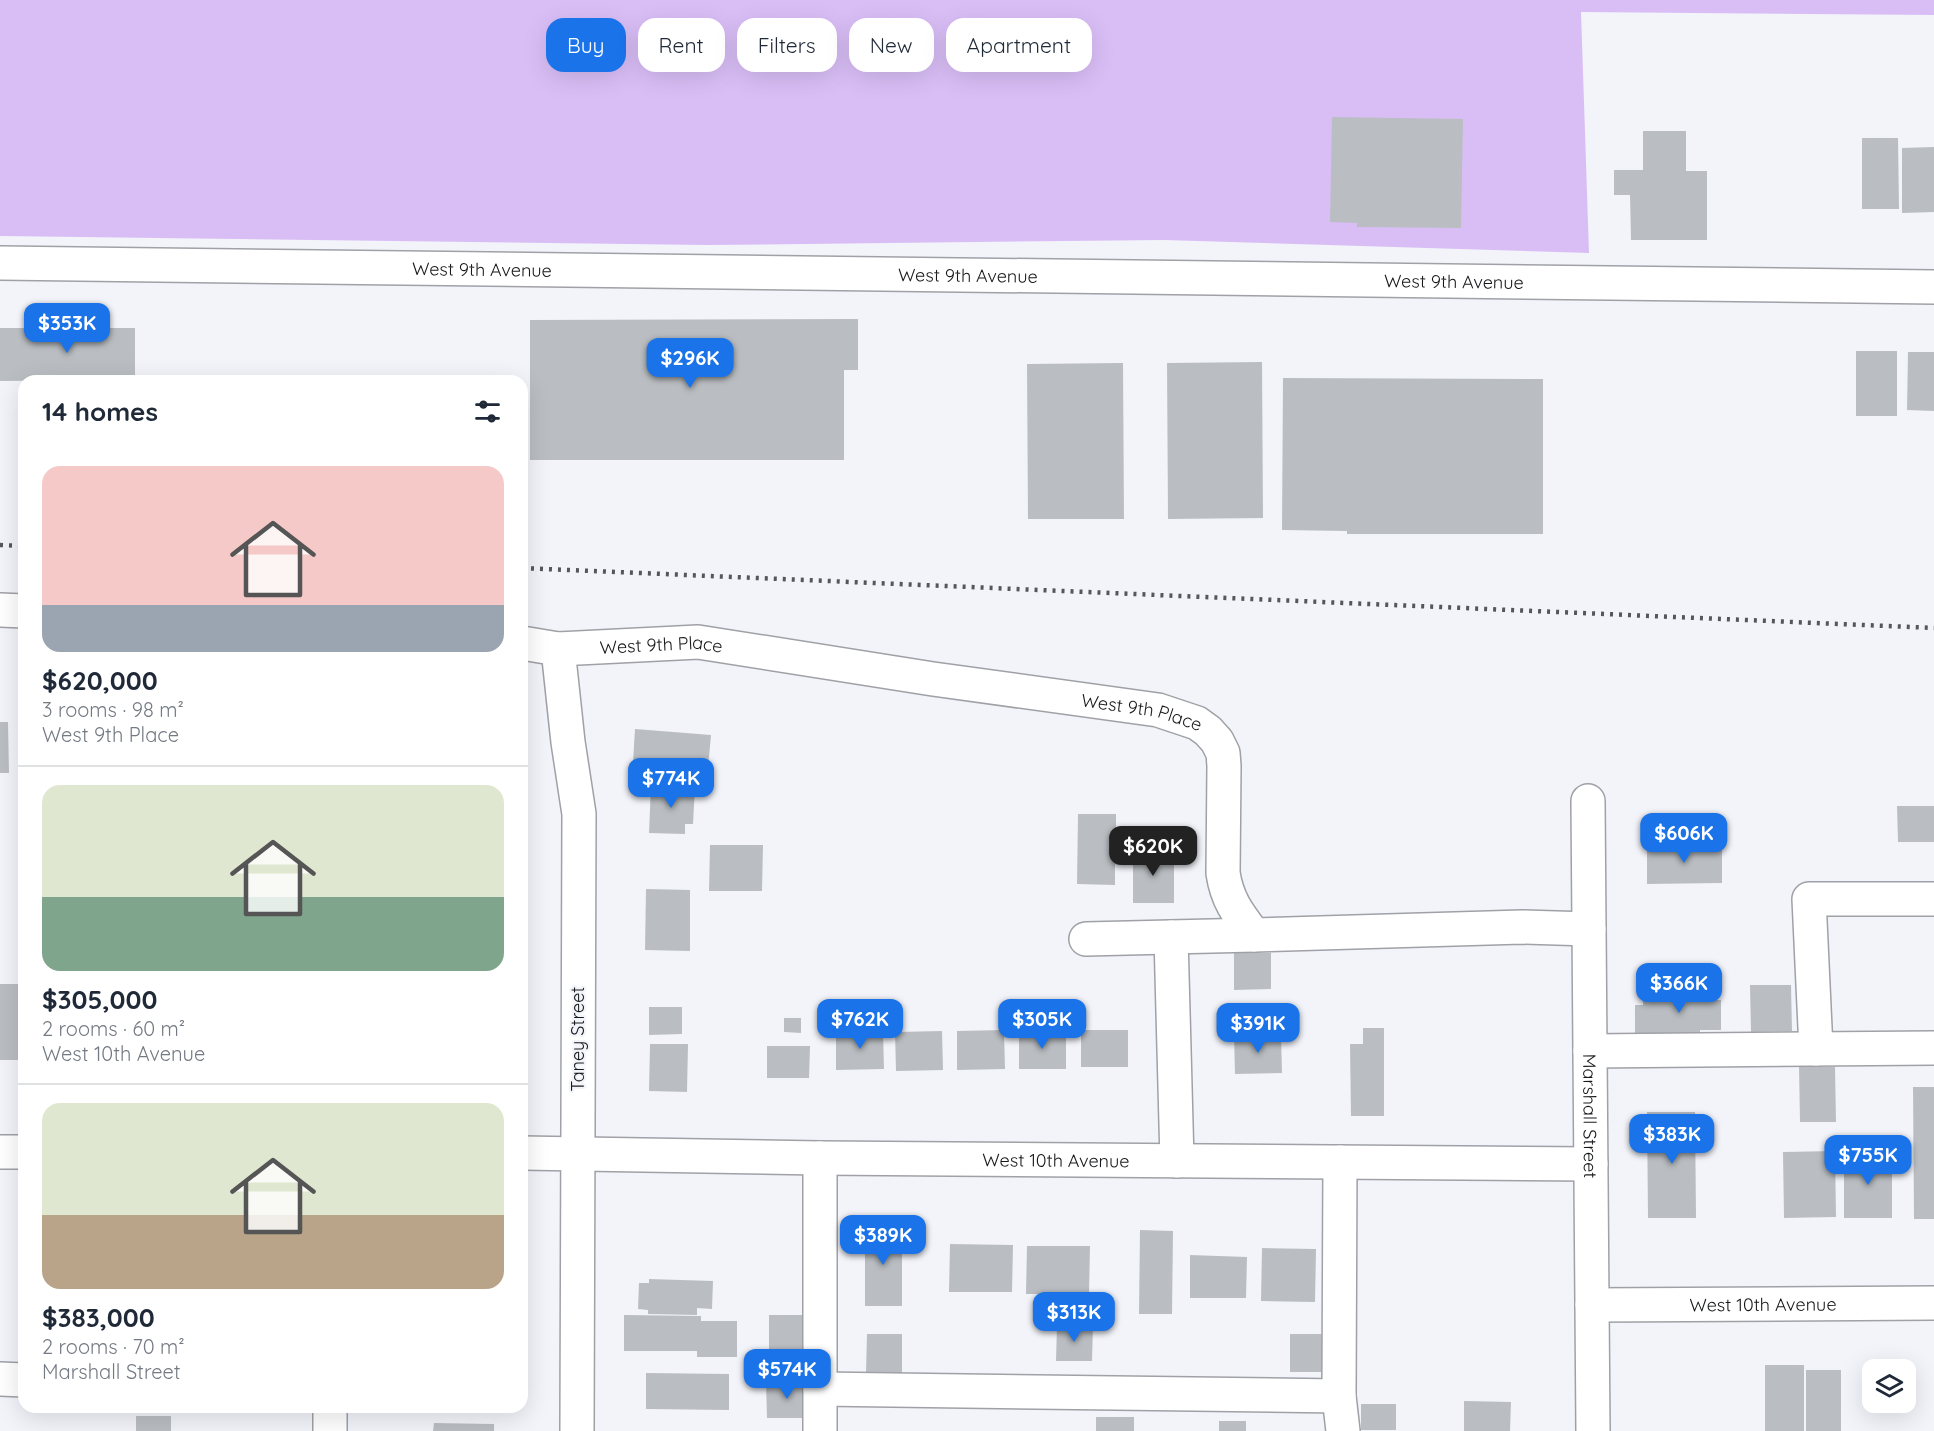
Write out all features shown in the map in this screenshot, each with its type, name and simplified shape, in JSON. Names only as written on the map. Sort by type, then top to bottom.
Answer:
[{"type":"street","name":"West 9th Avenue","points":[[0,263],[1934,287]]},
{"type":"street","points":[[0,610],[18,611]]},
{"type":"street","name":"West 9th Place","points":[[528,644],[558,649],[698,642],[933,679],[1158,710],[1197,723],[1217,741],[1223,753],[1224,881],[1231,903],[1254,935]]},
{"type":"street","name":"Taney Street","points":[[558,649],[568,742],[579,814],[577,1431]]},
{"type":"street","name":"Marshall Street","points":[[1588,801],[1593,1431]]},
{"type":"street","points":[[1816,1049],[1809,899],[1934,899]]},
{"type":"street","points":[[1086,939],[1522,927],[1589,929]]},
{"type":"street","points":[[1171,937],[1177,1161]]},
{"type":"street","points":[[1590,1051],[1934,1047]]},
{"type":"street","points":[[0,1152],[18,1152]]},
{"type":"street","name":"West 10th Avenue","points":[[528,1153],[820,1158],[1591,1164]]},
{"type":"street","points":[[820,1158],[820,1431]]},
{"type":"street","points":[[1340,1162],[1339,1396],[1343,1431]]},
{"type":"street","name":"West 10th Avenue","points":[[1592,1305],[1934,1303]]},
{"type":"street","points":[[0,1379],[18,1380]]},
{"type":"street","points":[[820,1389],[1339,1396]]},
{"type":"street","points":[[330,1413],[330,1431]]},
{"type":"shaded area","points":[[0,0],[1934,0],[1934,15],[1581,12],[1589,253],[1164,240],[707,245],[0,236]]},
{"type":"building","points":[[1332,117],[1463,119],[1461,228],[1357,227],[1357,223],[1330,222]]},
{"type":"building","points":[[1643,131],[1686,131],[1686,171],[1707,171],[1707,240],[1631,240],[1630,195],[1614,195],[1614,170],[1643,170]]},
{"type":"building","points":[[1862,138],[1898,138],[1899,209],[1862,209]]},
{"type":"building","points":[[1934,147],[1934,212],[1902,213],[1902,148]]},
{"type":"building","points":[[858,319],[858,370],[844,370],[844,460],[530,460],[530,320]]},
{"type":"building","points":[[0,328],[135,328],[135,375],[18,375],[18,381],[0,381]]},
{"type":"building","points":[[1856,351],[1897,351],[1897,416],[1856,416]]},
{"type":"building","points":[[1908,352],[1934,352],[1934,411],[1907,410]]},
{"type":"building","points":[[1262,362],[1263,518],[1168,519],[1167,363]]},
{"type":"building","points":[[1123,363],[1124,519],[1028,519],[1027,364]]},
{"type":"building","points":[[1283,378],[1543,379],[1543,534],[1347,534],[1347,531],[1282,530]]},
{"type":"building","points":[[0,722],[8,722],[9,773],[0,773]]},
{"type":"building","points":[[635,729],[711,735],[708,768],[633,762]]},
{"type":"building","points":[[651,785],[695,786],[693,824],[685,824],[685,834],[649,833]]},
{"type":"building","points":[[1897,806],[1934,806],[1934,842],[1898,842]]},
{"type":"building","points":[[1078,814],[1116,814],[1116,842],[1125,842],[1125,860],[1115,860],[1115,885],[1077,884]]},
{"type":"building","points":[[710,845],[763,845],[762,891],[709,891]]},
{"type":"building","points":[[1647,845],[1722,845],[1722,883],[1647,884]]},
{"type":"building","points":[[1133,851],[1174,851],[1174,903],[1133,903]]},
{"type":"building","points":[[646,889],[690,890],[690,951],[645,950]]},
{"type":"building","points":[[1234,953],[1271,953],[1271,989],[1234,990]]},
{"type":"building","points":[[1677,982],[1706,982],[1706,1000],[1721,1000],[1721,1030],[1700,1030],[1700,1038],[1635,1038],[1635,1005],[1643,1005],[1643,1000],[1677,1000]]},
{"type":"building","points":[[0,984],[18,984],[18,1060],[0,1060]]},
{"type":"building","points":[[1750,985],[1791,985],[1792,1031],[1751,1032]]},
{"type":"building","points":[[649,1007],[682,1007],[682,1034],[649,1035]]},
{"type":"building","points":[[784,1018],[801,1018],[801,1033],[784,1032]]},
{"type":"building","points":[[1042,1028],[1042,1034],[1066,1034],[1066,1069],[1019,1069],[1019,1029]]},
{"type":"building","points":[[1363,1028],[1384,1028],[1384,1116],[1351,1116],[1350,1044],[1363,1044]]},
{"type":"building","points":[[883,1030],[884,1069],[836,1070],[836,1031]]},
{"type":"building","points":[[1004,1030],[1005,1069],[957,1070],[957,1031]]},
{"type":"building","points":[[1081,1030],[1128,1030],[1128,1067],[1081,1067]]},
{"type":"building","points":[[942,1031],[943,1070],[896,1071],[895,1032]]},
{"type":"building","points":[[1281,1034],[1282,1073],[1235,1074],[1234,1035]]},
{"type":"building","points":[[650,1044],[688,1044],[687,1092],[649,1091]]},
{"type":"building","points":[[767,1046],[810,1046],[809,1078],[767,1078]]},
{"type":"building","points":[[1799,1067],[1835,1067],[1836,1122],[1800,1122]]},
{"type":"building","points":[[1913,1087],[1934,1087],[1934,1219],[1914,1219]]},
{"type":"building","points":[[1647,1112],[1695,1112],[1696,1218],[1648,1218]]},
{"type":"building","points":[[1835,1151],[1836,1217],[1784,1218],[1783,1152]]},
{"type":"building","points":[[1844,1155],[1892,1155],[1892,1218],[1844,1218]]},
{"type":"building","points":[[865,1225],[902,1226],[902,1306],[865,1306]]},
{"type":"building","points":[[1140,1230],[1173,1231],[1172,1314],[1139,1314]]},
{"type":"building","points":[[950,1244],[1013,1245],[1012,1292],[949,1292]]},
{"type":"building","points":[[1027,1246],[1090,1246],[1089,1294],[1026,1294]]},
{"type":"building","points":[[1262,1248],[1316,1249],[1315,1302],[1261,1301]]},
{"type":"building","points":[[1190,1255],[1247,1257],[1246,1298],[1190,1298]]},
{"type":"building","points":[[649,1279],[713,1281],[712,1309],[697,1308],[697,1315],[648,1314],[648,1310],[638,1309],[639,1283],[649,1283]]},
{"type":"building","points":[[624,1315],[701,1316],[701,1321],[737,1321],[737,1357],[697,1357],[697,1351],[624,1351]]},
{"type":"building","points":[[769,1315],[802,1315],[802,1352],[769,1351]]},
{"type":"building","points":[[1057,1325],[1093,1325],[1092,1361],[1056,1361]]},
{"type":"building","points":[[867,1334],[902,1334],[902,1373],[866,1373]]},
{"type":"building","points":[[1290,1334],[1323,1334],[1323,1372],[1290,1372]]},
{"type":"building","points":[[1765,1365],[1804,1365],[1804,1431],[1765,1431]]},
{"type":"building","points":[[1806,1370],[1841,1370],[1841,1431],[1806,1431]]},
{"type":"building","points":[[646,1373],[729,1374],[729,1410],[646,1409]]},
{"type":"building","points":[[766,1383],[807,1383],[807,1418],[767,1418]]},
{"type":"building","points":[[1464,1401],[1511,1402],[1510,1431],[1464,1431]]},
{"type":"building","points":[[1361,1404],[1396,1404],[1396,1430],[1361,1430]]},
{"type":"building","points":[[136,1416],[171,1416],[171,1431],[136,1431]]},
{"type":"building","points":[[1096,1417],[1134,1417],[1134,1431],[1096,1431]]},
{"type":"building","points":[[1219,1421],[1246,1421],[1246,1431],[1219,1431]]},
{"type":"building","points":[[434,1423],[494,1424],[494,1431],[433,1431]]},
{"type":"railway","points":[[0,545],[18,546]]},
{"type":"railway","points":[[528,568],[1934,628]]}]
